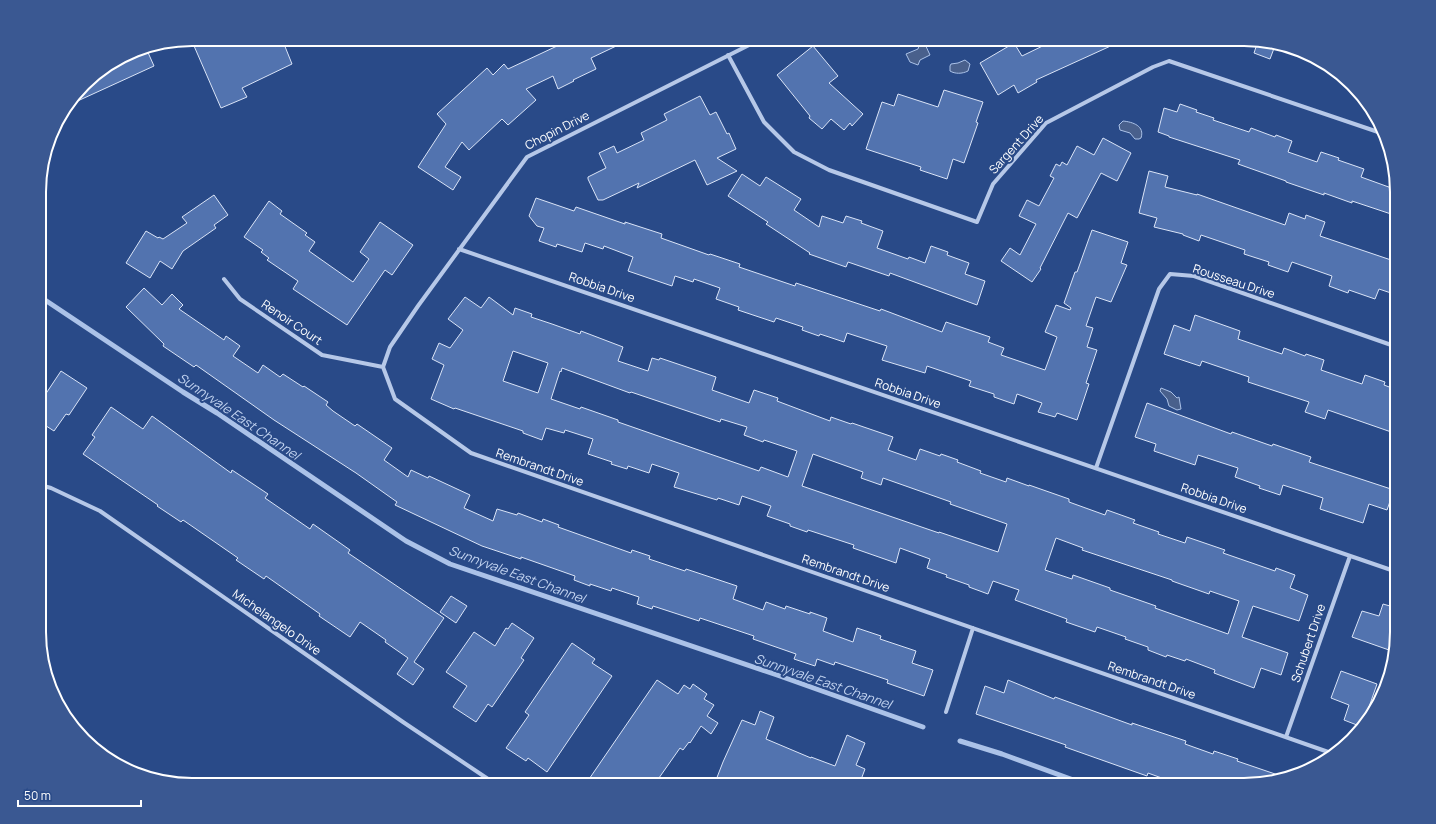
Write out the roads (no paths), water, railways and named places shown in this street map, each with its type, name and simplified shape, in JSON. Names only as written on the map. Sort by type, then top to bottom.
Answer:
[{"type":"street","name":"Chopin Drive","points":[[383,367],[390,347],[527,156],[747,46]]},
{"type":"street","name":"Sargent Drive","points":[[728,55],[764,122],[794,152],[829,170],[977,222],[993,184],[1046,123],[1153,67],[1170,61],[1377,132]]},
{"type":"street","name":"Robbia Drive","points":[[460,249],[1390,570]]},
{"type":"street","name":"Rousseau Drive","points":[[1096,468],[1159,289],[1170,274],[1194,276],[1390,346]]},
{"type":"street","name":"Renoir Court","points":[[224,279],[240,299],[322,355],[383,367]]},
{"type":"street","name":"Rembrandt Drive","points":[[383,367],[395,399],[471,454],[1327,752]]},
{"type":"street","name":"Michelangelo Drive","points":[[46,487],[100,511],[403,722],[487,778]]},
{"type":"street","name":"Schubert Drive","points":[[1286,737],[1350,556]]},
{"type":"street","points":[[946,712],[973,628]]},
{"type":"water","points":[[919,46],[926,46],[930,55],[920,60],[918,65],[910,62],[906,54],[918,49]]},
{"type":"water","points":[[965,60],[970,64],[968,71],[963,73],[954,73],[950,71],[951,64]]},
{"type":"water","points":[[1123,121],[1131,122],[1137,125],[1141,130],[1141,138],[1135,139],[1130,133],[1120,130],[1119,125]]},
{"type":"water","points":[[1161,388],[1171,392],[1177,398],[1179,397],[1181,409],[1177,410],[1169,406],[1167,399],[1160,391]]},
{"type":"waterway","name":"Sunnyvale East Channel","points":[[46,301],[217,413],[406,541],[450,564],[777,675],[923,727]]},
{"type":"waterway","name":"Sunnyvale East Channel","points":[[960,741],[1002,754],[1068,778]]}]
